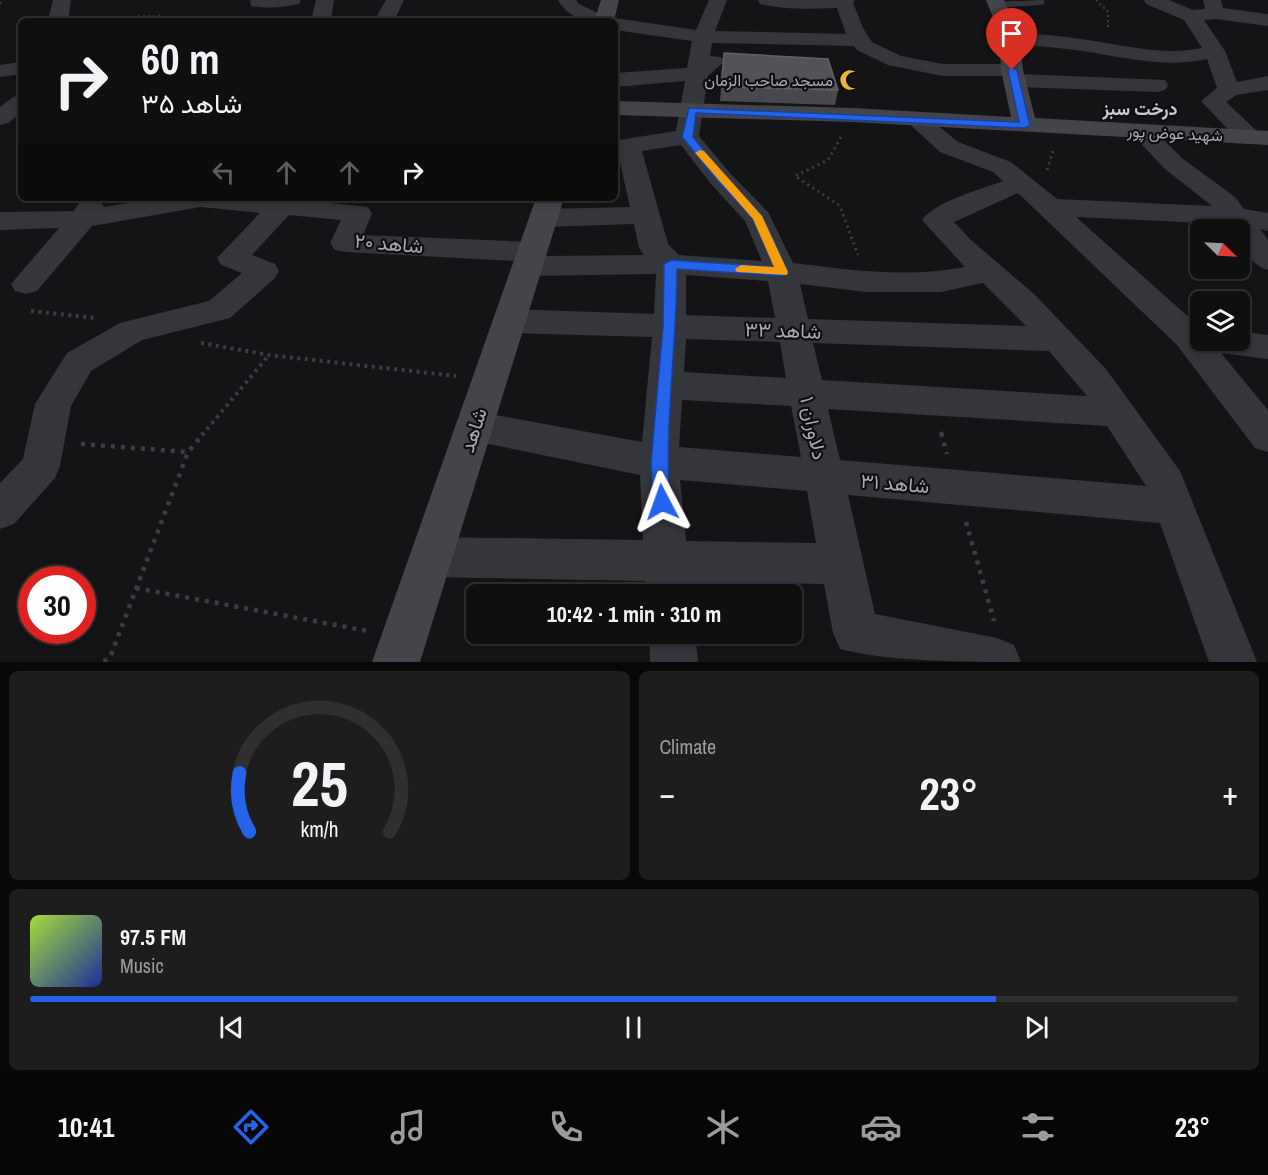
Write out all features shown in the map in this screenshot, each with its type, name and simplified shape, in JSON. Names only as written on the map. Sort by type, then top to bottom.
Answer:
[{"type":"street","points":[[58,18],[62,0]]},
{"type":"street","points":[[258,2],[292,0]]},
{"type":"street","points":[[322,18],[325,0]]},
{"type":"street","points":[[386,18],[395,0]]},
{"type":"street","points":[[567,0],[572,8],[595,18]]},
{"type":"street","points":[[603,18],[610,0]]},
{"type":"street","points":[[667,578],[659,462],[670,326],[671,264],[654,248],[646,215],[624,165],[628,145],[690,123],[703,37],[718,0]]},
{"type":"street","points":[[766,0],[801,4],[845,1],[885,78]]},
{"type":"street","points":[[1154,0],[1191,16],[1215,51],[1229,90]]},
{"type":"street","points":[[996,2],[1009,32],[1013,75],[1025,125]]},
{"type":"street","points":[[1191,16],[1213,6],[1268,20]]},
{"type":"street","points":[[618,24],[703,37],[867,46],[895,61],[943,69],[1157,85]]},
{"type":"street","points":[[1010,38],[1106,49],[1150,57],[1188,57],[1215,51]]},
{"type":"street","points":[[618,80],[696,74],[714,60],[735,61]]},
{"type":"street","points":[[0,71],[18,68]]},
{"type":"street","points":[[1258,137],[1212,101],[1229,90],[1268,83]]},
{"type":"street","points":[[0,117],[18,104]]},
{"type":"street","name":"شهید عوض پور","points":[[618,109],[690,123],[916,119],[1258,137]]},
{"type":"street","points":[[916,119],[949,147],[1002,167],[1190,328]]},
{"type":"street","name":"دلاوران ۱","points":[[690,123],[720,178],[758,218],[782,272],[856,633],[997,662]]},
{"type":"street","points":[[1141,131],[1174,164],[1225,203],[1268,260]]},
{"type":"street","points":[[1021,183],[972,202],[936,220],[1023,302],[1094,378],[1166,483],[1233,662]]},
{"type":"street","name":"شاهد ۲۰","points":[[0,221],[89,209],[179,201]]},
{"type":"street","name":"شاهد ۲۰","points":[[257,201],[285,202],[358,213],[345,243],[538,233]]},
{"type":"street","points":[[0,511],[41,466],[53,404],[80,362],[132,331],[219,310],[264,271],[232,258],[285,202]]},
{"type":"street","points":[[1049,207],[1235,216],[1268,222]]},
{"type":"street","points":[[26,284],[89,209]]},
{"type":"street","points":[[538,233],[646,215]]},
{"type":"street","points":[[538,233],[671,264],[878,282],[942,282],[989,272]]},
{"type":"street","name":"شاهد","points":[[400,650],[538,233]]},
{"type":"street","name":"شاهد ۳۳","points":[[509,321],[1058,339]]},
{"type":"street","points":[[1250,345],[1268,347]]},
{"type":"street","points":[[1211,351],[1268,437]]},
{"type":"street","points":[[666,385],[1117,412]]},
{"type":"street","name":"شاهد ۳۱","points":[[474,426],[659,462],[1175,506]]},
{"type":"street","points":[[430,557],[667,578],[843,564]]},
{"type":"street","points":[[673,644],[674,662]]},
{"type":"lane","points":[[996,2],[1040,2]]},
{"type":"path","points":[[0,4],[2,0]]},
{"type":"path","points":[[1096,0],[1108,12],[1106,49]]},
{"type":"path","points":[[109,18],[160,16],[163,18]]},
{"type":"path","points":[[1021,183],[1045,174],[1053,152],[1055,127]]},
{"type":"path","points":[[26,284],[27,311],[86,316],[132,331]]},
{"type":"path","points":[[200,343],[269,355],[489,381]]},
{"type":"path","points":[[104,662],[111,655],[188,452],[269,355]]},
{"type":"path","points":[[45,441],[188,452]]},
{"type":"path","points":[[136,588],[400,650]]},
{"type":"building","points":[[724,53],[828,59],[838,90],[721,87]]},
{"type":"slow traffic","points":[[700,153],[758,218],[782,272],[741,269]]},
{"type":"place","name":"مسجد صاحب الزمان","points":[[850,80]]},
{"type":"district","name":"درخت سبز","points":[[1140,108]]},
{"type":"route","points":[[662,502],[659,462],[670,326],[671,264],[782,272],[758,218],[720,178],[687,137],[692,110],[853,115],[1025,125],[1012,70]]}]
